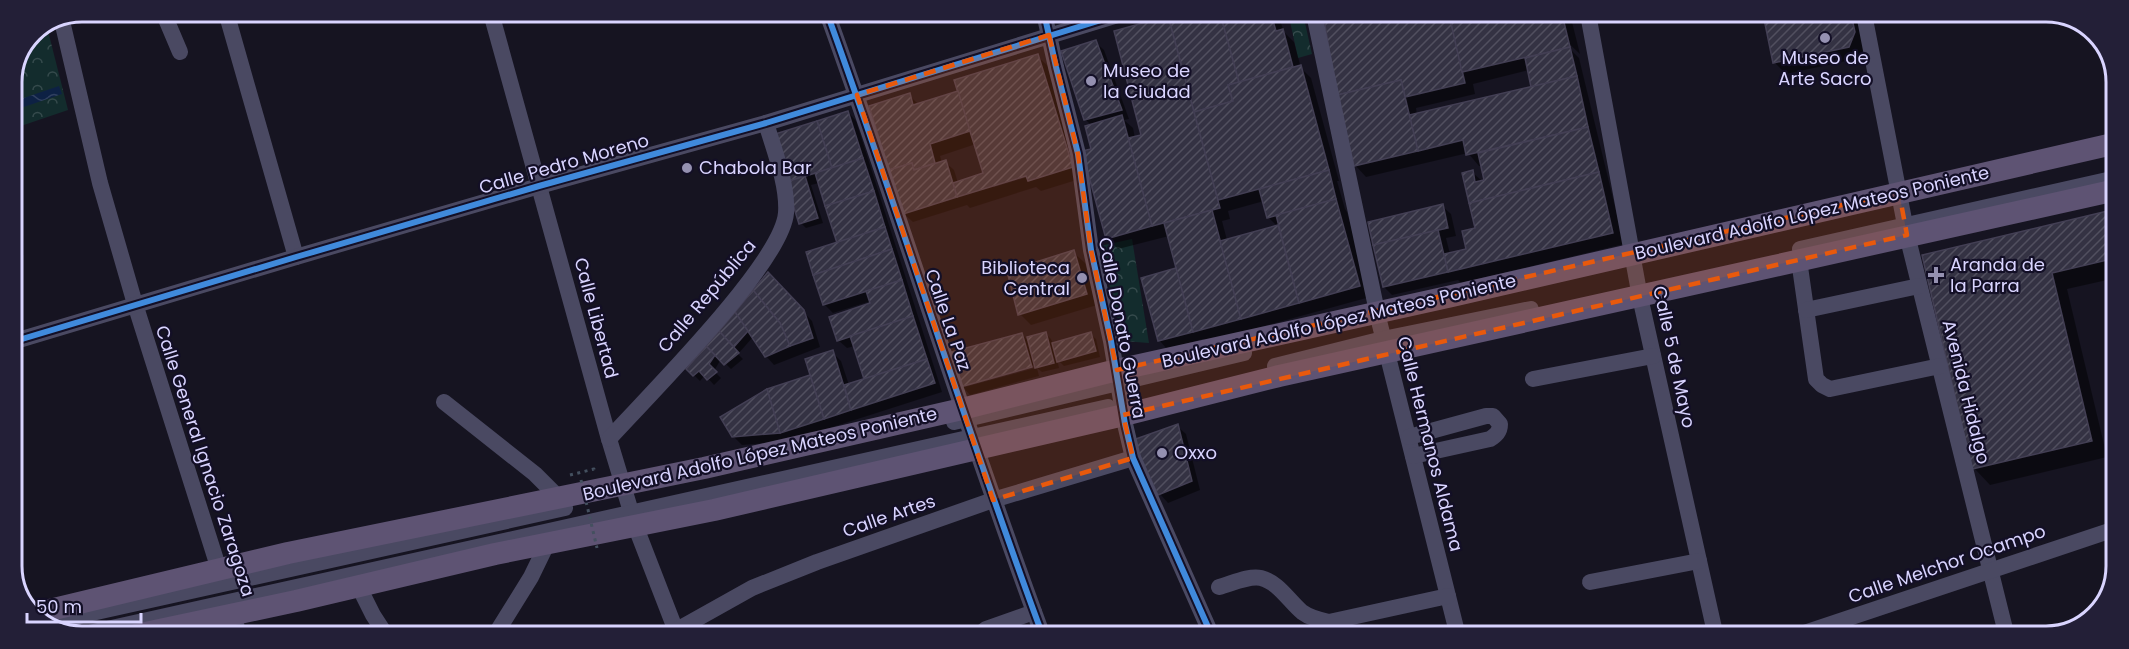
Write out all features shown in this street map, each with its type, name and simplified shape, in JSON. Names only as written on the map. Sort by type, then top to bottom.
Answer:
[{"type":"main road","name":"Boulevard Adolfo López Mateos Poniente","points":[[44,612],[221,576],[560,499],[624,490],[964,414],[1118,376],[1900,197],[2106,146]]},
{"type":"main road","points":[[185,626],[234,617],[358,585],[547,544],[633,519],[714,510],[974,443],[1279,376],[1385,346],[1528,319],[1639,292],[1799,260],[1906,230],[2106,192]]},
{"type":"street","points":[[167,22],[180,52]]},
{"type":"street","points":[[229,22],[296,257]]},
{"type":"street","name":"Calle Libertad","points":[[494,22],[609,439],[633,519],[670,626]]},
{"type":"street","name":"Calle La Paz","points":[[830,22],[993,500],[1039,626]]},
{"type":"street","name":"Calle Donato Guerra","points":[[1046,22],[1078,154],[1091,250],[1134,458],[1208,626]]},
{"type":"street","name":"Calle Pedro Moreno","points":[[23,339],[539,186],[766,123],[1093,22]]},
{"type":"street","name":"Calle Hermanos Aldama","points":[[1316,22],[1378,316],[1456,626]]},
{"type":"street","name":"Calle 5 de Mayo","points":[[1589,22],[1632,259],[1714,626]]},
{"type":"street","name":"Avenida Hidalgo","points":[[1866,22],[1906,230],[2004,626]]},
{"type":"street","name":"Calle General Ignacio Zaragoza","points":[[63,26],[100,183],[135,304],[234,617]]},
{"type":"street","name":"Calle República","points":[[609,439],[718,319],[769,254],[781,232],[786,215],[786,196],[766,123]]},
{"type":"street","points":[[1900,197],[2106,156]]},
{"type":"street","points":[[1639,292],[2106,180]]},
{"type":"street","points":[[1799,260],[1816,379],[1822,385],[1830,389],[1940,366]]},
{"type":"street","points":[[1806,310],[1919,286]]},
{"type":"street","points":[[1533,379],[1653,356]]},
{"type":"street","points":[[444,402],[536,474],[560,499]]},
{"type":"street","points":[[1408,437],[1486,416],[1493,416],[1500,424],[1500,430],[1490,439],[1413,456]]},
{"type":"street","name":"Calle Artes","points":[[684,626],[752,588],[817,562],[993,500],[1134,458]]},
{"type":"street","points":[[57,620],[221,576],[624,490]]},
{"type":"street","points":[[152,626],[234,617],[633,519]]},
{"type":"street","name":"Calle Melchor Ocampo","points":[[1824,626],[2106,532]]},
{"type":"street","points":[[501,626],[531,577],[547,544]]},
{"type":"street","points":[[1590,582],[1699,561]]},
{"type":"street","points":[[1219,587],[1251,578],[1261,578],[1273,584],[1303,613],[1314,619],[1329,622],[1448,596]]},
{"type":"street","points":[[358,585],[380,626]]},
{"type":"street","points":[[994,626],[1034,612]]},
{"type":"path","points":[[579,472],[594,469]]},
{"type":"path","points":[[580,480],[597,548]]},
{"type":"highlighted area","points":[[1049,35],[1078,154],[1091,250],[1117,370],[1899,192],[1907,235],[1123,415],[1133,458],[993,500],[857,95]]},
{"type":"green space","points":[[1290,22],[1305,22],[1312,54],[1298,58]]},
{"type":"green space","points":[[49,33],[68,110],[22,126],[22,83],[27,60],[40,40]]},
{"type":"green space","points":[[1132,239],[1149,343],[1123,341],[1100,246]]},
{"type":"water","points":[[59,86],[62,94],[22,108],[22,99]]},
{"type":"building","points":[[1146,22],[1170,22],[1220,208],[1152,226],[1128,138],[1141,135],[1114,31]]},
{"type":"building","points":[[1170,22],[1222,22],[1239,82],[1228,85],[1233,101],[1194,112]]},
{"type":"building","points":[[1222,22],[1273,22],[1276,31],[1283,29],[1293,67],[1239,82]]},
{"type":"building","points":[[1324,22],[1451,22],[1465,83],[1405,97],[1401,80],[1337,95]]},
{"type":"building","points":[[1451,22],[1564,22],[1570,47],[1462,72]]},
{"type":"building","points":[[1765,22],[1853,22],[1855,32],[1849,47],[1773,63]]},
{"type":"building","name":"Museo de la Ciudad","points":[[1096,40],[1122,110],[1084,120],[1061,51]]},
{"type":"building","points":[[1570,47],[1577,76],[1531,87],[1525,58]]},
{"type":"building","points":[[1038,54],[1073,167],[1028,181],[1026,176],[957,197],[953,183],[983,173],[954,80]]},
{"type":"building","points":[[1301,65],[1329,170],[1218,200],[1194,112],[1233,101],[1228,85]]},
{"type":"building","points":[[1577,76],[1588,127],[1466,155],[1463,140],[1418,151],[1409,115]]},
{"type":"building","points":[[1401,80],[1418,151],[1354,166],[1337,95]]},
{"type":"building","points":[[958,91],[970,131],[930,144],[935,163],[914,170],[912,163],[889,170],[869,106],[910,93],[913,105]]},
{"type":"building","points":[[848,111],[863,158],[832,168],[817,121]]},
{"type":"building","points":[[1122,115],[1152,226],[1106,239],[1082,151],[1091,149],[1085,126]]},
{"type":"building","points":[[817,121],[832,168],[786,182],[772,135]]},
{"type":"building","points":[[1588,127],[1599,172],[1469,203],[1462,173],[1473,170],[1475,182],[1484,180],[1478,153]]},
{"type":"building","points":[[863,158],[874,191],[825,206],[815,173]]},
{"type":"building","points":[[946,160],[957,197],[903,214],[889,170],[912,163],[914,170]]},
{"type":"building","points":[[1329,170],[1336,199],[1267,218],[1259,189]]},
{"type":"building","points":[[1599,172],[1613,233],[1448,272],[1444,254],[1466,249],[1462,231],[1475,228],[1469,203]]},
{"type":"building","points":[[805,176],[818,218],[799,224],[786,182]]},
{"type":"building","points":[[874,191],[885,227],[837,243],[825,206]]},
{"type":"building","points":[[1336,199],[1360,286],[1299,303],[1276,215]]},
{"type":"building","points":[[1443,204],[1448,228],[1373,245],[1368,222]]},
{"type":"building","points":[[1212,210],[1241,319],[1193,332],[1164,223]]},
{"type":"building","points":[[2106,211],[2106,260],[2052,273],[2092,441],[1972,469],[1922,255]]},
{"type":"building","points":[[1278,225],[1299,303],[1241,319],[1220,241]]},
{"type":"building","points":[[885,227],[892,249],[813,275],[806,252]]},
{"type":"building","points":[[1438,230],[1448,272],[1383,287],[1373,245]]},
{"type":"building","points":[[892,249],[902,280],[823,305],[813,275]]},
{"type":"building","points":[[1074,250],[1087,294],[1018,315],[1007,271]]},
{"type":"building","points":[[1176,268],[1193,332],[1158,341],[1141,278]]},
{"type":"building","points":[[768,272],[804,310],[813,338],[790,346],[780,323],[753,290]]},
{"type":"building","points":[[902,280],[913,316],[837,341],[829,317],[870,303],[866,291]]},
{"type":"building","points":[[753,290],[780,323],[790,346],[765,357],[735,312]]},
{"type":"building","points":[[735,312],[748,331],[734,347],[719,331]]},
{"type":"building","points":[[913,316],[927,359],[864,379],[850,336]]},
{"type":"building","points":[[719,331],[739,353],[724,365],[706,346]]},
{"type":"building","points":[[1046,332],[1054,363],[1035,368],[1027,337]]},
{"type":"building","points":[[1091,332],[1096,351],[1057,362],[1052,343]]},
{"type":"building","points":[[1022,333],[1032,367],[960,387],[951,352]]},
{"type":"building","points":[[706,346],[715,355],[709,364],[717,372],[707,380],[699,371],[693,376],[686,369]]},
{"type":"building","points":[[833,350],[851,410],[824,419],[805,359]]},
{"type":"building","points":[[927,359],[935,383],[851,410],[844,385]]},
{"type":"building","points":[[810,375],[824,419],[780,433],[767,389]]},
{"type":"building","points":[[767,389],[780,433],[732,437],[720,417]]},
{"type":"building","name":"Oxxo","points":[[1178,424],[1192,481],[1158,495],[1133,440]]},
{"type":"cycle path","points":[[830,22],[987,481],[1039,626]]},
{"type":"cycle path","points":[[1046,22],[1078,154],[1091,250],[1133,458],[1208,626]]},
{"type":"cycle path","points":[[23,339],[539,186],[766,123],[1095,22]]},
{"type":"place","name":"Museo de Arte Sacro","points":[[1825,38]]},
{"type":"place","name":"Museo de la Ciudad","points":[[1091,81]]},
{"type":"place","name":"Chabola Bar","points":[[687,168]]},
{"type":"place","name":"Aranda de la Parra","points":[[1936,275]]},
{"type":"place","name":"Biblioteca Central","points":[[1082,278]]},
{"type":"place","name":"Oxxo","points":[[1162,453]]}]
